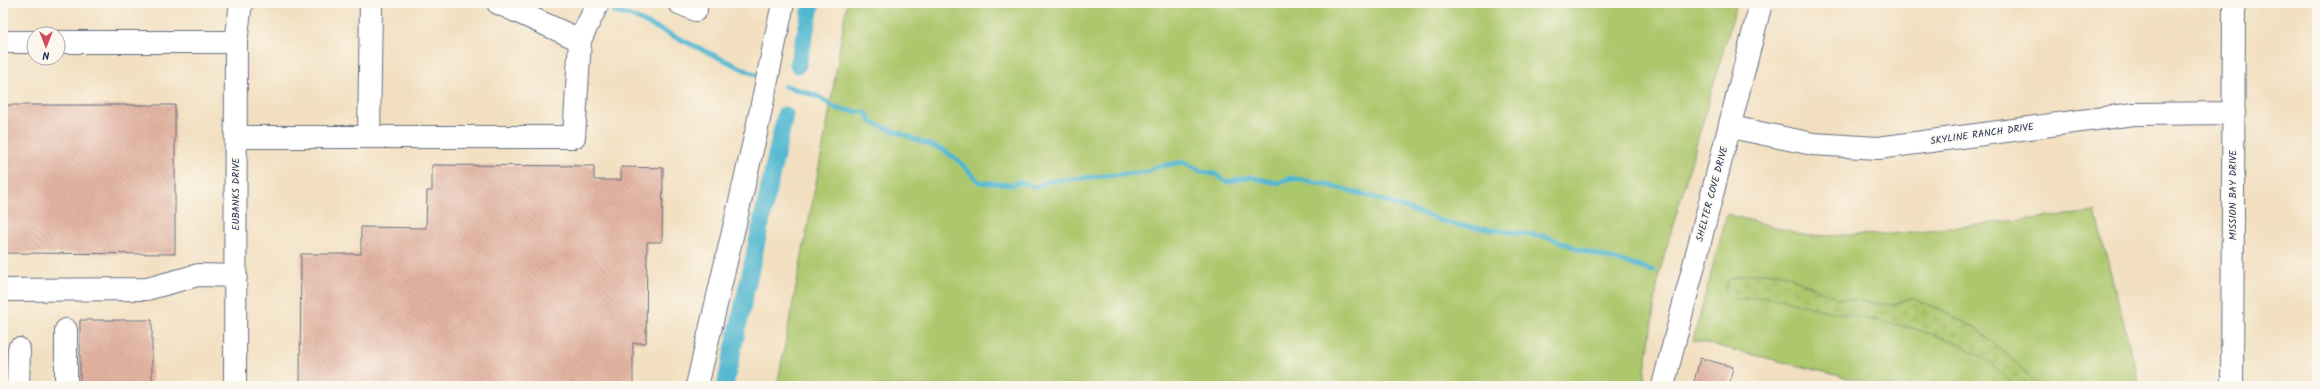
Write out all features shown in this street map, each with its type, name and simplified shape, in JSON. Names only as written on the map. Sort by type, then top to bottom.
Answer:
[{"type":"street","name":"EUBANKS DRIVE","points":[[235,386],[236,42],[241,3]]},
{"type":"street","points":[[369,137],[371,3]]},
{"type":"street","points":[[498,3],[580,40]]},
{"type":"street","points":[[236,137],[574,137],[580,40],[598,3]]},
{"type":"street","points":[[697,386],[756,133],[783,3]]},
{"type":"street","name":"SHELTER COVE DRIVE","points":[[1663,386],[1706,212],[1731,126],[1761,3]]},
{"type":"street","name":"MISSION BAY DRIVE","points":[[2232,386],[2234,3]]},
{"type":"street","points":[[3,42],[26,42]]},
{"type":"street","points":[[66,42],[236,42]]},
{"type":"street","name":"SKYLINE RANCH DRIVE","points":[[1731,126],[1813,144],[1878,148],[2134,114],[2234,113]]},
{"type":"street","points":[[3,290],[147,289],[198,276],[236,276]]},
{"type":"street","points":[[66,330],[66,386]]},
{"type":"street","points":[[18,386],[19,349]]},
{"type":"green space","points":[[847,3],[1737,3],[1659,274],[1643,386],[777,386],[828,120]]},
{"type":"green space","points":[[2095,212],[2140,386],[1881,386],[1693,340],[1727,214],[1808,236],[1891,234]]},
{"type":"green space","points":[[1779,272],[1837,298],[1890,305],[1911,298],[1934,307],[1977,329],[2016,363],[2039,386],[2014,386],[1991,363],[1958,343],[1912,328],[1818,309],[1785,300],[1767,297],[1735,299],[1725,293],[1727,281],[1746,274]]},
{"type":"building","points":[[3,105],[175,105],[175,254],[3,253]]},
{"type":"building","points":[[432,165],[594,166],[594,180],[621,180],[621,167],[663,168],[662,242],[647,242],[646,343],[633,343],[633,386],[300,386],[301,254],[361,254],[361,227],[426,228],[427,191],[432,191]]},
{"type":"building","points":[[80,320],[152,320],[152,386],[80,386]]},
{"type":"building","points":[[1700,358],[1733,367],[1729,386],[1693,386]]},
{"type":"waterway","points":[[798,65],[812,3]]},
{"type":"waterway","points":[[614,12],[631,16],[756,75]]},
{"type":"waterway","points":[[785,86],[817,96],[838,109],[867,113],[871,122],[943,150],[958,160],[979,182],[1013,185],[1018,182],[1036,187],[1050,181],[1147,172],[1155,167],[1184,162],[1203,172],[1215,174],[1227,182],[1249,177],[1278,183],[1290,178],[1324,184],[1373,197],[1451,224],[1548,237],[1581,250],[1654,271]]},
{"type":"waterway","points":[[725,386],[785,115]]}]
